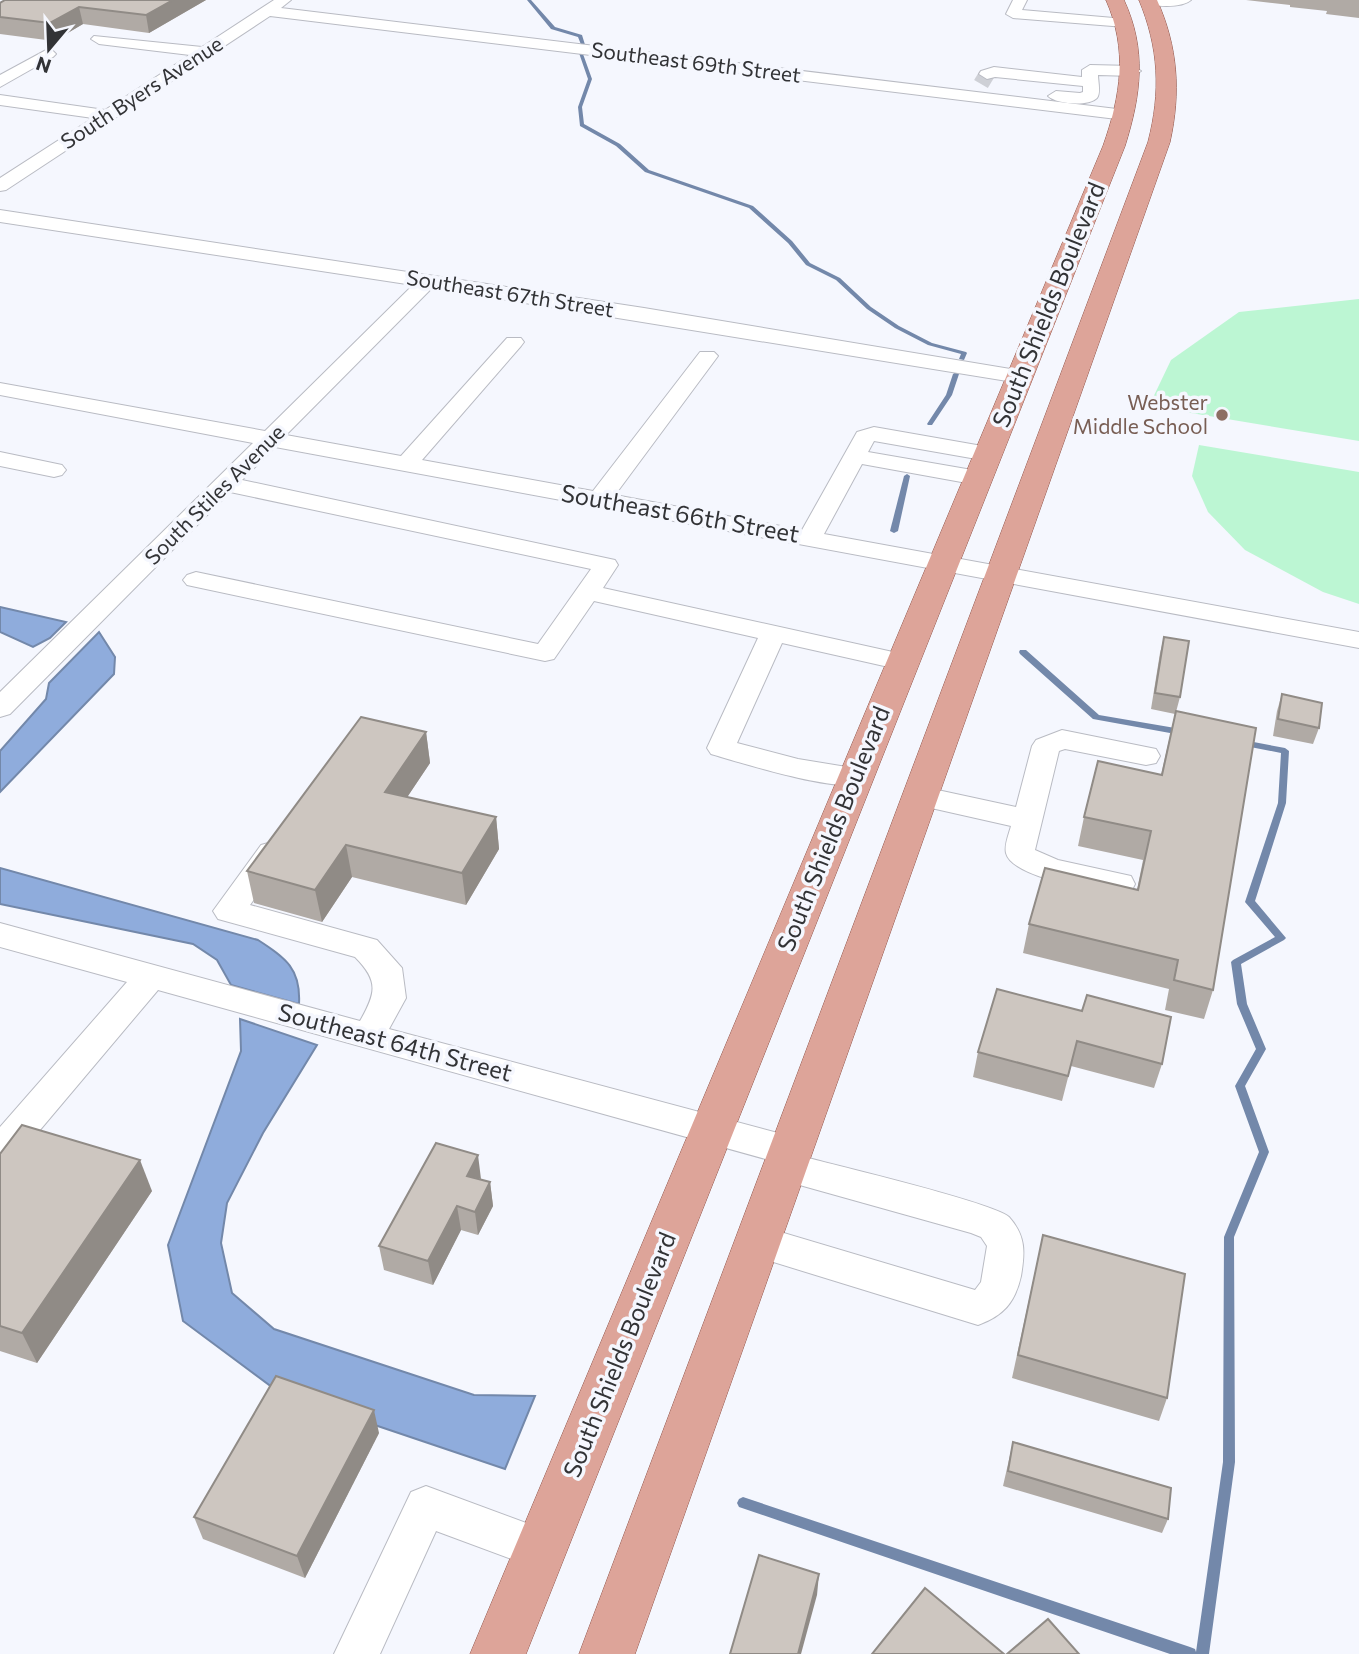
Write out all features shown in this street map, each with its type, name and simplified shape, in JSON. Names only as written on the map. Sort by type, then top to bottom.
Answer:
[{"type":"main road","name":"South Shields Boulevard","points":[[607,1654],[919,796],[1004,572],[1165,120],[1169,75],[1166,48],[1148,0]]},
{"type":"main road","name":"South Shields Boulevard","points":[[498,1654],[1020,377],[1109,95],[1133,71],[1120,10]]},
{"type":"street","name":"South Byers Avenue","points":[[0,186],[237,31],[266,6],[284,0]]},
{"type":"street","points":[[1020,0],[1013,14],[1120,10]]},
{"type":"street","points":[[1148,0],[1184,0]]},
{"type":"street","points":[[1046,1],[1120,10]]},
{"type":"street","name":"Southeast 69th Street","points":[[266,6],[981,85],[1045,106],[1109,95]]},
{"type":"street","points":[[99,39],[204,52]]},
{"type":"street","points":[[0,82],[48,54]]},
{"type":"street","points":[[1109,95],[1090,71],[1133,71]]},
{"type":"street","points":[[981,85],[994,72],[1109,95]]},
{"type":"street","points":[[1045,106],[1048,97],[1109,95]]},
{"type":"street","points":[[0,100],[108,115]]},
{"type":"street","name":"Southeast 67th Street","points":[[0,216],[428,281],[1020,377]]},
{"type":"street","name":"South Stiles Avenue","points":[[0,709],[428,281]]},
{"type":"street","points":[[406,464],[514,342]]},
{"type":"street","points":[[599,500],[707,356]]},
{"type":"street","name":"Southeast 66th Street","points":[[0,389],[1004,572],[1359,640]]},
{"type":"street","points":[[810,537],[865,437],[874,434],[983,466]]},
{"type":"street","points":[[855,456],[983,466]]},
{"type":"street","points":[[0,459],[54,470]]},
{"type":"street","points":[[196,580],[545,653],[606,565],[226,484]]},
{"type":"street","points":[[587,592],[902,662]]},
{"type":"street","points":[[774,633],[721,748],[799,768],[855,777]]},
{"type":"street","points":[[1120,884],[1051,869],[1022,856],[1020,850],[1046,746],[1062,739],[1146,755]]},
{"type":"street","points":[[919,796],[1027,820]]},
{"type":"street","points":[[291,827],[229,911],[366,948],[386,968],[390,998],[368,1036]]},
{"type":"street","name":"Southeast 64th Street","points":[[0,935],[711,1130],[876,1190],[994,1226],[1006,1244],[997,1293],[988,1305],[978,1308],[757,1241]]},
{"type":"street","points":[[0,1152],[151,976]]},
{"type":"street","points":[[357,1654],[426,1507],[541,1549]]},
{"type":"green space","points":[[1359,299],[1359,441],[1149,406],[1171,360],[1239,312]]},
{"type":"green space","points":[[1199,445],[1359,472],[1359,604],[1323,592],[1245,550],[1208,512],[1192,476]]},
{"type":"water","points":[[0,607],[66,622],[50,638],[33,647],[0,632]]},
{"type":"water","points":[[99,632],[115,657],[114,674],[0,792],[0,751],[46,699],[49,683]]},
{"type":"water","points":[[0,868],[258,940],[290,966],[297,982],[299,1004],[231,985],[217,960],[193,944],[0,904]]},
{"type":"water","points":[[240,1019],[317,1045],[263,1133],[227,1203],[221,1243],[232,1293],[274,1329],[474,1395],[535,1396],[505,1469],[280,1393],[183,1321],[168,1245],[241,1051]]},
{"type":"building","points":[[5,0],[173,0],[146,15],[79,7],[50,23],[0,17],[0,3]]},
{"type":"building","points":[[1164,637],[1189,641],[1180,697],[1155,693]]},
{"type":"building","points":[[1282,694],[1322,703],[1319,728],[1278,719]]},
{"type":"building","points":[[1176,711],[1256,728],[1213,990],[1174,980],[1178,960],[1029,924],[1045,868],[1138,890],[1151,831],[1084,817],[1098,761],[1162,775]]},
{"type":"building","points":[[361,717],[426,732],[385,792],[496,817],[462,873],[346,845],[315,890],[247,871]]},
{"type":"building","points":[[997,989],[1082,1011],[1087,995],[1171,1017],[1162,1064],[1077,1041],[1068,1076],[978,1052]]},
{"type":"building","points":[[22,1125],[140,1160],[22,1333],[0,1326],[0,1154]]},
{"type":"building","points":[[436,1143],[478,1155],[467,1176],[490,1182],[475,1212],[457,1206],[428,1261],[379,1246]]},
{"type":"building","points":[[1043,1235],[1185,1274],[1167,1398],[1018,1355]]},
{"type":"building","points":[[276,1376],[374,1410],[297,1556],[194,1517]]},
{"type":"building","points":[[1013,1442],[1171,1488],[1168,1519],[1008,1471]]},
{"type":"building","points":[[759,1555],[819,1574],[798,1654],[730,1654]]},
{"type":"building","points":[[925,1588],[1004,1654],[872,1654]]},
{"type":"building","points":[[1048,1619],[1079,1654],[1007,1654]]},
{"type":"waterway","points":[[529,0],[553,28],[580,36],[584,47]]},
{"type":"waterway","points":[[581,54],[590,79],[580,107],[582,125],[618,145],[647,171],[751,207],[790,242],[808,264],[838,279],[869,308],[897,327],[930,344],[964,353],[962,359]]},
{"type":"waterway","points":[[930,424],[949,395],[956,374]]},
{"type":"waterway","points":[[894,531],[907,476]]},
{"type":"waterway","points":[[1023,652],[1096,717],[1181,732]]},
{"type":"waterway","points":[[1202,1654],[1229,1462],[1229,1237],[1264,1152],[1240,1086],[1261,1049],[1242,1004],[1236,962],[1281,938],[1250,902],[1282,803],[1285,751],[1243,743]]},
{"type":"waterway","points":[[743,1503],[1190,1654]]},
{"type":"tunnel","points":[[981,84],[987,74]]},
{"type":"place","name":"Webster Middle School","points":[[1222,415]]}]
